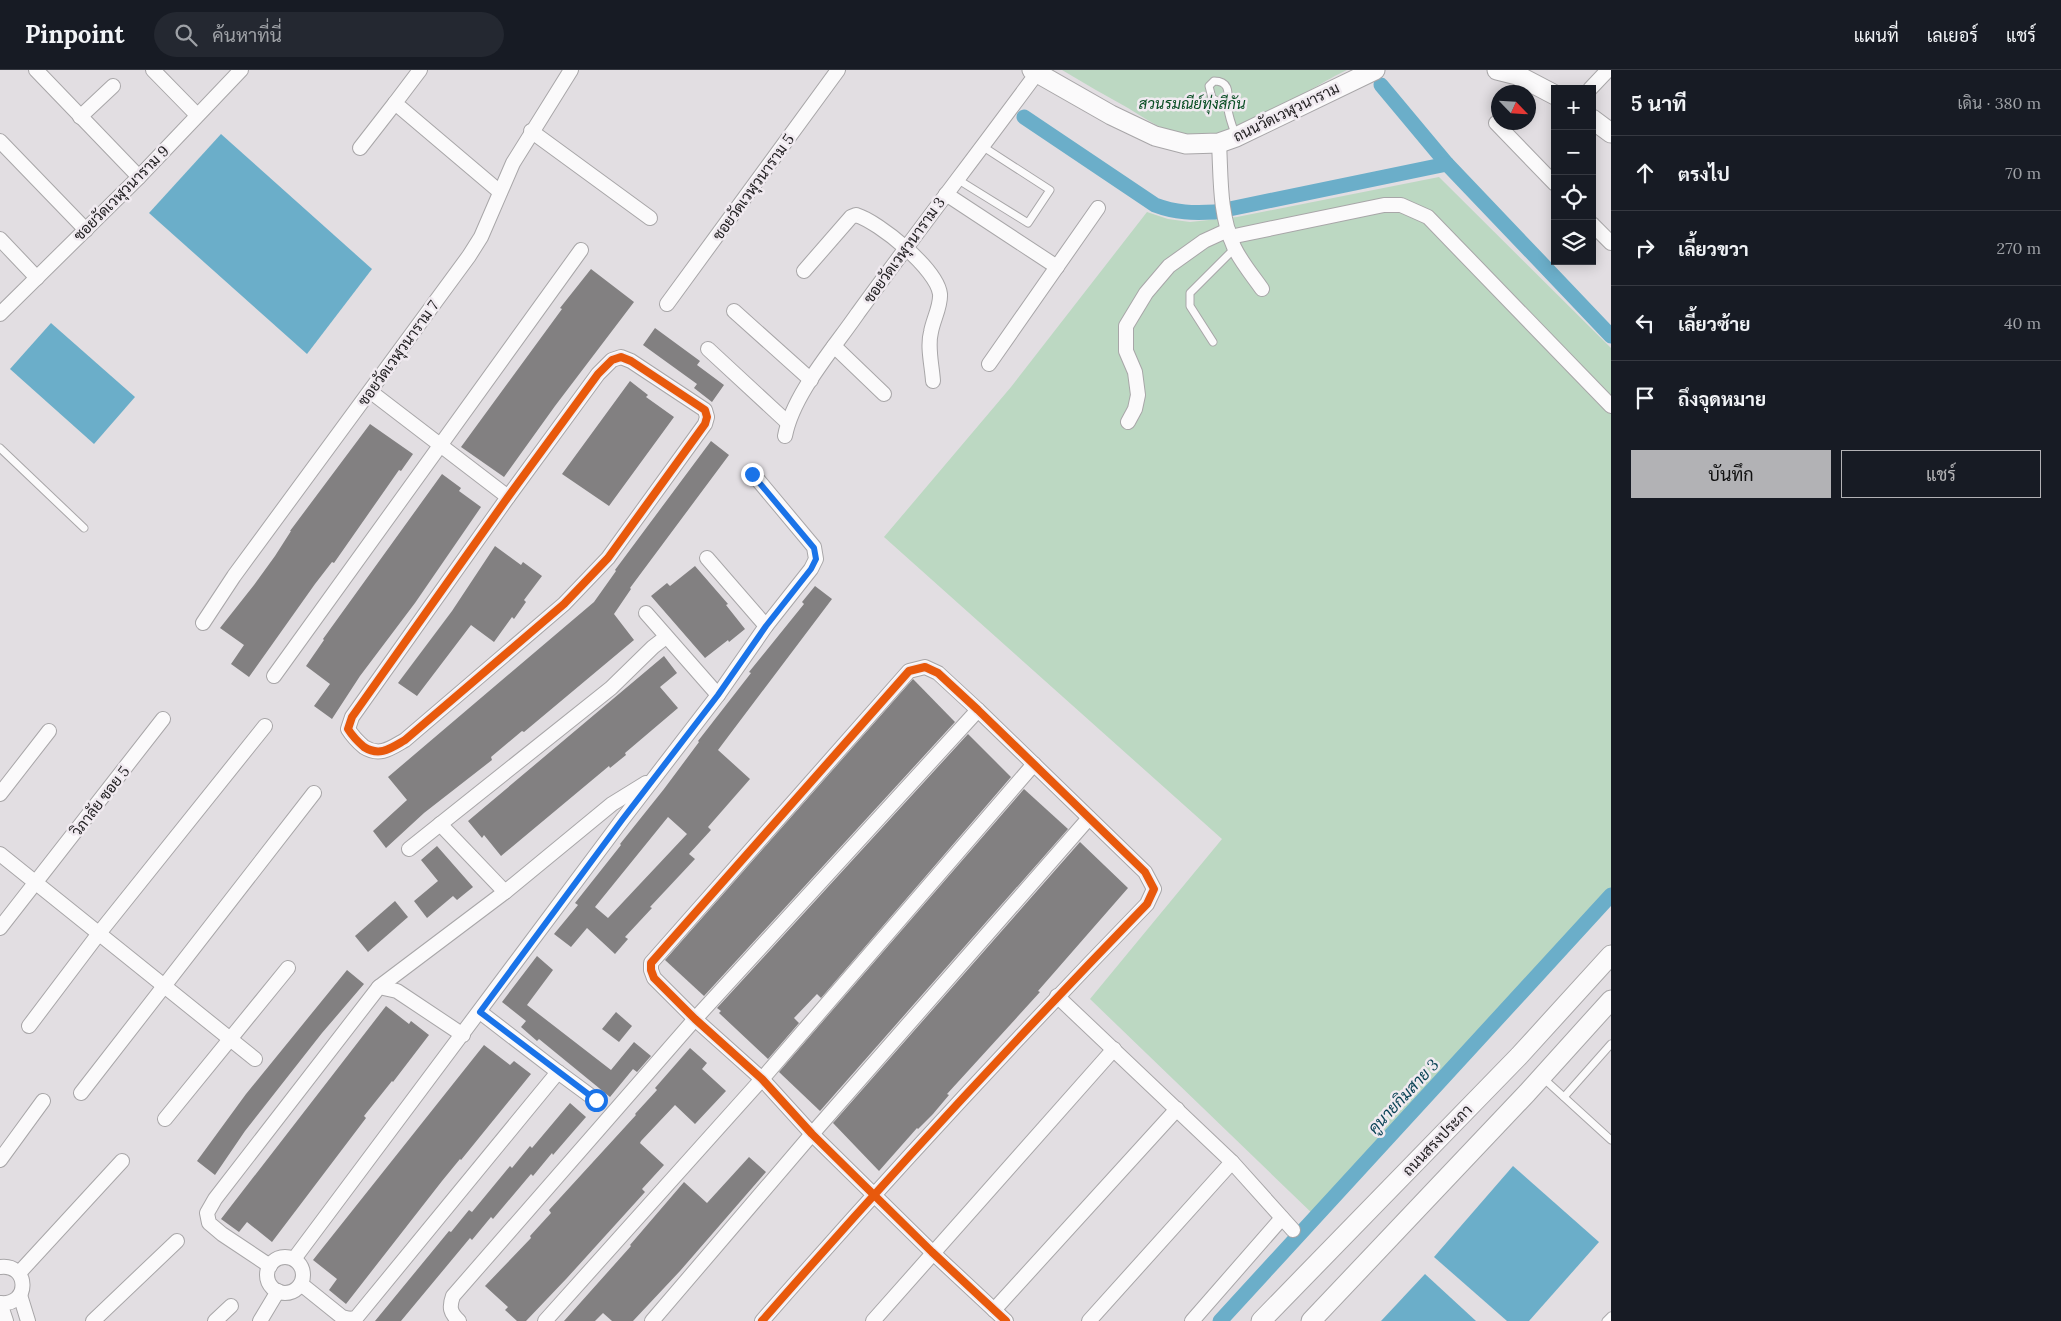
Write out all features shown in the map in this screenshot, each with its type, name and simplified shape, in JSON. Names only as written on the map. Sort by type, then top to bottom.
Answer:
[{"type":"main road","name":"ถนนวัดเวฬุวนาราม","points":[[1034,71],[1112,115],[1155,136],[1186,144],[1228,140],[1375,70]]},
{"type":"main road","points":[[1497,70],[1517,75],[1551,93]]},
{"type":"main road","points":[[1596,122],[1611,133]]},
{"type":"main road","name":"ถนนสรงประภา","points":[[1261,1321],[1519,1056],[1611,955]]},
{"type":"main road","points":[[1311,1321],[1611,1000]]},
{"type":"main road","points":[[1519,1056],[1541,1077]]},
{"type":"street","points":[[36,70],[139,177]]},
{"type":"street","points":[[154,70],[197,115]]},
{"type":"street","name":"ซอยวัดเวฬุวนาราม 9","points":[[0,314],[139,177],[241,70]]},
{"type":"street","points":[[360,148],[420,70]]},
{"type":"street","name":"ซอยวัดเวฬุวนาราม 7","points":[[203,623],[234,576],[469,256],[481,237],[513,163],[570,70]]},
{"type":"street","name":"ซอยวัดเวฬุวนาราม 5","points":[[667,304],[838,70]]},
{"type":"street","points":[[1594,85],[1608,70]]},
{"type":"street","name":"ซอยวัดเวฬุวนาราม 3","points":[[708,349],[786,429],[811,380],[834,346],[982,146],[1034,71]]},
{"type":"street","points":[[80,117],[113,86]]},
{"type":"street","points":[[395,102],[500,192]]},
{"type":"street","points":[[1503,130],[1551,180]]},
{"type":"street","points":[[531,132],[650,218]]},
{"type":"street","points":[[1228,140],[1219,188],[1230,234],[1262,289]]},
{"type":"street","points":[[0,141],[86,230]]},
{"type":"street","points":[[946,194],[1057,267]]},
{"type":"street","points":[[1128,422],[1135,409],[1138,395],[1135,372],[1126,351],[1126,326],[1146,293],[1169,266],[1204,241],[1230,234],[1384,205],[1401,205],[1428,216],[1611,406]]},
{"type":"street","points":[[989,364],[1098,208]]},
{"type":"street","points":[[804,271],[851,217],[856,215],[906,247],[930,273],[940,294],[930,333],[933,381]]},
{"type":"street","points":[[1596,228],[1611,243]]},
{"type":"street","points":[[0,239],[37,278]]},
{"type":"street","points":[[274,676],[580,250]]},
{"type":"street","points":[[734,311],[811,380]]},
{"type":"street","points":[[834,346],[884,394]]},
{"type":"street","points":[[621,358],[631,361],[705,410],[707,417],[705,424],[608,558],[564,604],[405,740],[385,752],[373,752],[354,739],[348,729],[352,717],[508,497],[598,374],[612,360],[621,358]]},
{"type":"street","points":[[370,392],[508,497]]},
{"type":"street","points":[[294,1259],[718,695],[766,626],[811,569],[816,559],[814,548],[752,474]]},
{"type":"street","points":[[707,558],[766,626]]},
{"type":"street","points":[[646,613],[718,695]]},
{"type":"street","points":[[409,849],[611,688],[652,647],[666,637]]},
{"type":"street","points":[[762,1321],[874,1193],[1057,996],[1147,904],[1154,889],[1145,872],[938,673],[925,667],[909,671],[652,963],[651,970],[654,978],[695,1019],[762,1079],[812,1134],[874,1193],[996,1316],[1177,1109]]},
{"type":"street","points":[[460,1321],[450,1309],[453,1296],[695,1019],[978,710]]},
{"type":"street","name":"วิภาลัย ซอย 5","points":[[0,928],[164,719]]},
{"type":"street","points":[[30,1026],[100,932],[266,726]]},
{"type":"street","points":[[0,794],[49,731]]},
{"type":"street","points":[[545,1321],[762,1079],[1034,764]]},
{"type":"street","points":[[270,1266],[222,1234],[209,1223],[207,1213],[214,1199],[379,987],[505,892],[612,804],[656,776]]},
{"type":"street","points":[[80,1094],[314,793]]},
{"type":"street","points":[[652,1321],[812,1134],[1090,818]]},
{"type":"street","points":[[440,824],[505,892]]},
{"type":"street","points":[[0,854],[165,984],[255,1059]]},
{"type":"street","points":[[165,1119],[288,968]]},
{"type":"street","points":[[379,987],[396,991],[463,1035]]},
{"type":"street","points":[[1057,996],[1232,1162],[1293,1230]]},
{"type":"street","points":[[480,1012],[596,1100]]},
{"type":"street","points":[[873,1321],[932,1252],[1114,1049]]},
{"type":"street","points":[[301,1284],[342,1317],[356,1318],[558,1072]]},
{"type":"street","points":[[0,1160],[43,1101]]},
{"type":"street","points":[[19,1274],[122,1161]]},
{"type":"street","points":[[1090,1321],[1232,1162]]},
{"type":"street","points":[[1192,1321],[1282,1218]]},
{"type":"street","points":[[93,1321],[177,1241]]},
{"type":"street","points":[[286,1256],[294,1259],[301,1266],[303,1275],[301,1284],[294,1290],[286,1293],[278,1291],[270,1285],[267,1275],[270,1266],[276,1259],[286,1256]]},
{"type":"street","points":[[0,1267],[10,1267],[19,1274],[23,1284],[20,1295],[28,1321]]},
{"type":"street","points":[[260,1321],[278,1291]]},
{"type":"street","points":[[6,1321],[0,1303],[11,1302],[20,1295]]},
{"type":"street","points":[[215,1321],[231,1306]]},
{"type":"lane","points":[[1228,108],[1228,140]]},
{"type":"lane","points":[[957,179],[1028,223],[1050,190],[982,146]]},
{"type":"lane","points":[[1213,342],[1190,306],[1190,293],[1230,234]]},
{"type":"lane","points":[[0,448],[84,528]]},
{"type":"lane","points":[[1564,1097],[1611,1044]]},
{"type":"lane","points":[[1541,1077],[1611,1140]]},
{"type":"lane","points":[[1606,1321],[1611,1316]]},
{"type":"green space","name":"สวนรมณีย์ทุ่งสีกัน","points":[[1062,70],[1347,70],[1245,125],[1223,133],[1203,137],[1186,137],[1163,129]]},
{"type":"green space","points":[[1439,177],[1611,348],[1611,895],[1316,1217],[1090,999],[1222,839],[884,537],[1011,387],[1147,212],[1168,219],[1190,222],[1237,217]]},
{"type":"water","points":[[221,134],[372,269],[307,354],[149,213]]},
{"type":"water","points":[[51,323],[135,397],[94,444],[10,369]]},
{"type":"water","points":[[1513,1166],[1599,1242],[1529,1321],[1507,1321],[1434,1257]]},
{"type":"water","points":[[1425,1274],[1476,1321],[1381,1321]]},
{"type":"building","points":[[591,269],[634,302],[504,477],[461,447],[562,309],[560,308]]},
{"type":"building","points":[[655,328],[700,361],[697,365],[724,385],[712,402],[694,388],[697,384],[643,345]]},
{"type":"building","points":[[630,381],[648,395],[646,397],[674,417],[609,506],[562,474]]},
{"type":"building","points":[[370,424],[413,454],[401,471],[399,470],[334,563],[332,562],[315,584],[249,677],[231,664],[244,645],[220,628],[254,585],[290,531]]},
{"type":"building","points":[[711,441],[729,455],[630,588],[614,614],[634,640],[524,732],[522,731],[491,757],[492,760],[424,813],[386,848],[373,831],[407,800],[388,777],[594,602],[615,570]]},
{"type":"building","points":[[442,474],[461,488],[459,491],[481,507],[415,603],[360,676],[332,719],[314,706],[330,684],[306,666],[323,639]]},
{"type":"building","points":[[495,546],[521,565],[523,562],[542,576],[524,600],[526,602],[514,619],[512,617],[494,642],[471,625],[417,696],[398,683],[452,611]]},
{"type":"building","points":[[695,566],[728,604],[726,605],[745,629],[705,658],[651,596],[667,583],[670,586]]},
{"type":"building","points":[[815,586],[832,599],[718,750],[750,779],[708,827],[711,830],[689,854],[695,859],[650,907],[652,908],[625,937],[628,939],[615,954],[587,928],[571,947],[554,934],[578,905],[575,903],[751,673],[749,672],[804,604],[802,602]],"holes":[[[668,817],[687,834],[608,918],[595,907]]]},
{"type":"building","points":[[664,656],[677,673],[660,687],[678,708],[625,753],[626,755],[610,768],[609,766],[501,856],[484,835],[482,838],[468,821]]},
{"type":"building","points":[[913,679],[955,722],[704,996],[665,960]]},
{"type":"building","points":[[968,734],[1011,777],[821,998],[817,994],[794,1018],[799,1023],[768,1059],[719,1013],[721,1011],[717,1008]]},
{"type":"building","points":[[1024,789],[1068,829],[820,1111],[779,1072]]},
{"type":"building","points":[[1080,842],[1128,888],[1038,991],[1040,992],[947,1094],[949,1095],[933,1114],[917,1128],[879,1171],[833,1123]]},
{"type":"building","points":[[437,846],[473,887],[457,900],[453,896],[427,918],[414,901],[438,881],[421,860]]},
{"type":"building","points":[[395,901],[408,917],[368,952],[355,936]]},
{"type":"building","points":[[537,956],[553,970],[527,1005],[611,1070],[634,1042],[651,1056],[637,1072],[633,1069],[610,1097],[539,1039],[537,1041],[521,1027],[526,1021],[502,1002]]},
{"type":"building","points":[[347,970],[364,984],[322,1033],[245,1131],[215,1175],[197,1161],[246,1094]]},
{"type":"building","points":[[386,1006],[409,1024],[411,1021],[429,1035],[364,1116],[366,1118],[272,1242],[247,1222],[239,1232],[221,1219]]},
{"type":"building","points":[[616,1012],[632,1026],[619,1042],[602,1029]]},
{"type":"building","points":[[484,1045],[510,1065],[514,1061],[531,1074],[442,1181],[346,1304],[329,1290],[337,1279],[313,1260]]},
{"type":"building","points":[[690,1048],[707,1063],[702,1069],[726,1091],[695,1124],[675,1105],[641,1141],[640,1143],[664,1165],[642,1189],[645,1192],[567,1278],[526,1321],[517,1321],[505,1310],[508,1307],[485,1286],[531,1238],[530,1236],[551,1213],[549,1210],[636,1115],[657,1090],[655,1088]]},
{"type":"building","points":[[570,1103],[586,1117],[553,1155],[552,1153],[533,1176],[531,1174],[493,1219],[491,1217],[472,1240],[470,1238],[401,1321],[375,1321],[449,1231],[451,1232],[469,1210],[472,1212],[510,1166],[512,1168],[530,1146],[532,1148]]},
{"type":"building","points":[[749,1157],[766,1172],[680,1271],[633,1321],[612,1321],[603,1313],[595,1321],[564,1321],[631,1246],[684,1182],[707,1203]]},
{"type":"waterway","points":[[1381,85],[1447,164]]},
{"type":"waterway","points":[[1024,117],[1155,205],[1185,212],[1215,212],[1447,164],[1611,336]]},
{"type":"waterway","name":"คูนายกิมสาย 3","points":[[1220,1321],[1611,895]]},
{"type":"cycle path","points":[[621,357],[631,361],[705,410],[707,417],[705,424],[608,558],[564,604],[405,740],[380,751],[364,747],[348,729],[352,717],[598,374],[612,360],[621,357]]},
{"type":"cycle path","points":[[762,1321],[856,1215],[904,1162],[952,1110],[1147,904],[1154,889],[1145,872],[978,710],[938,673],[925,667],[909,671],[651,963],[651,970],[654,978],[695,1019],[762,1079],[812,1134],[932,1252],[1006,1321]]},
{"type":"route","points":[[596,1100],[480,1012],[622,820],[718,695],[766,626],[811,569],[816,559],[814,548],[752,474]]}]
